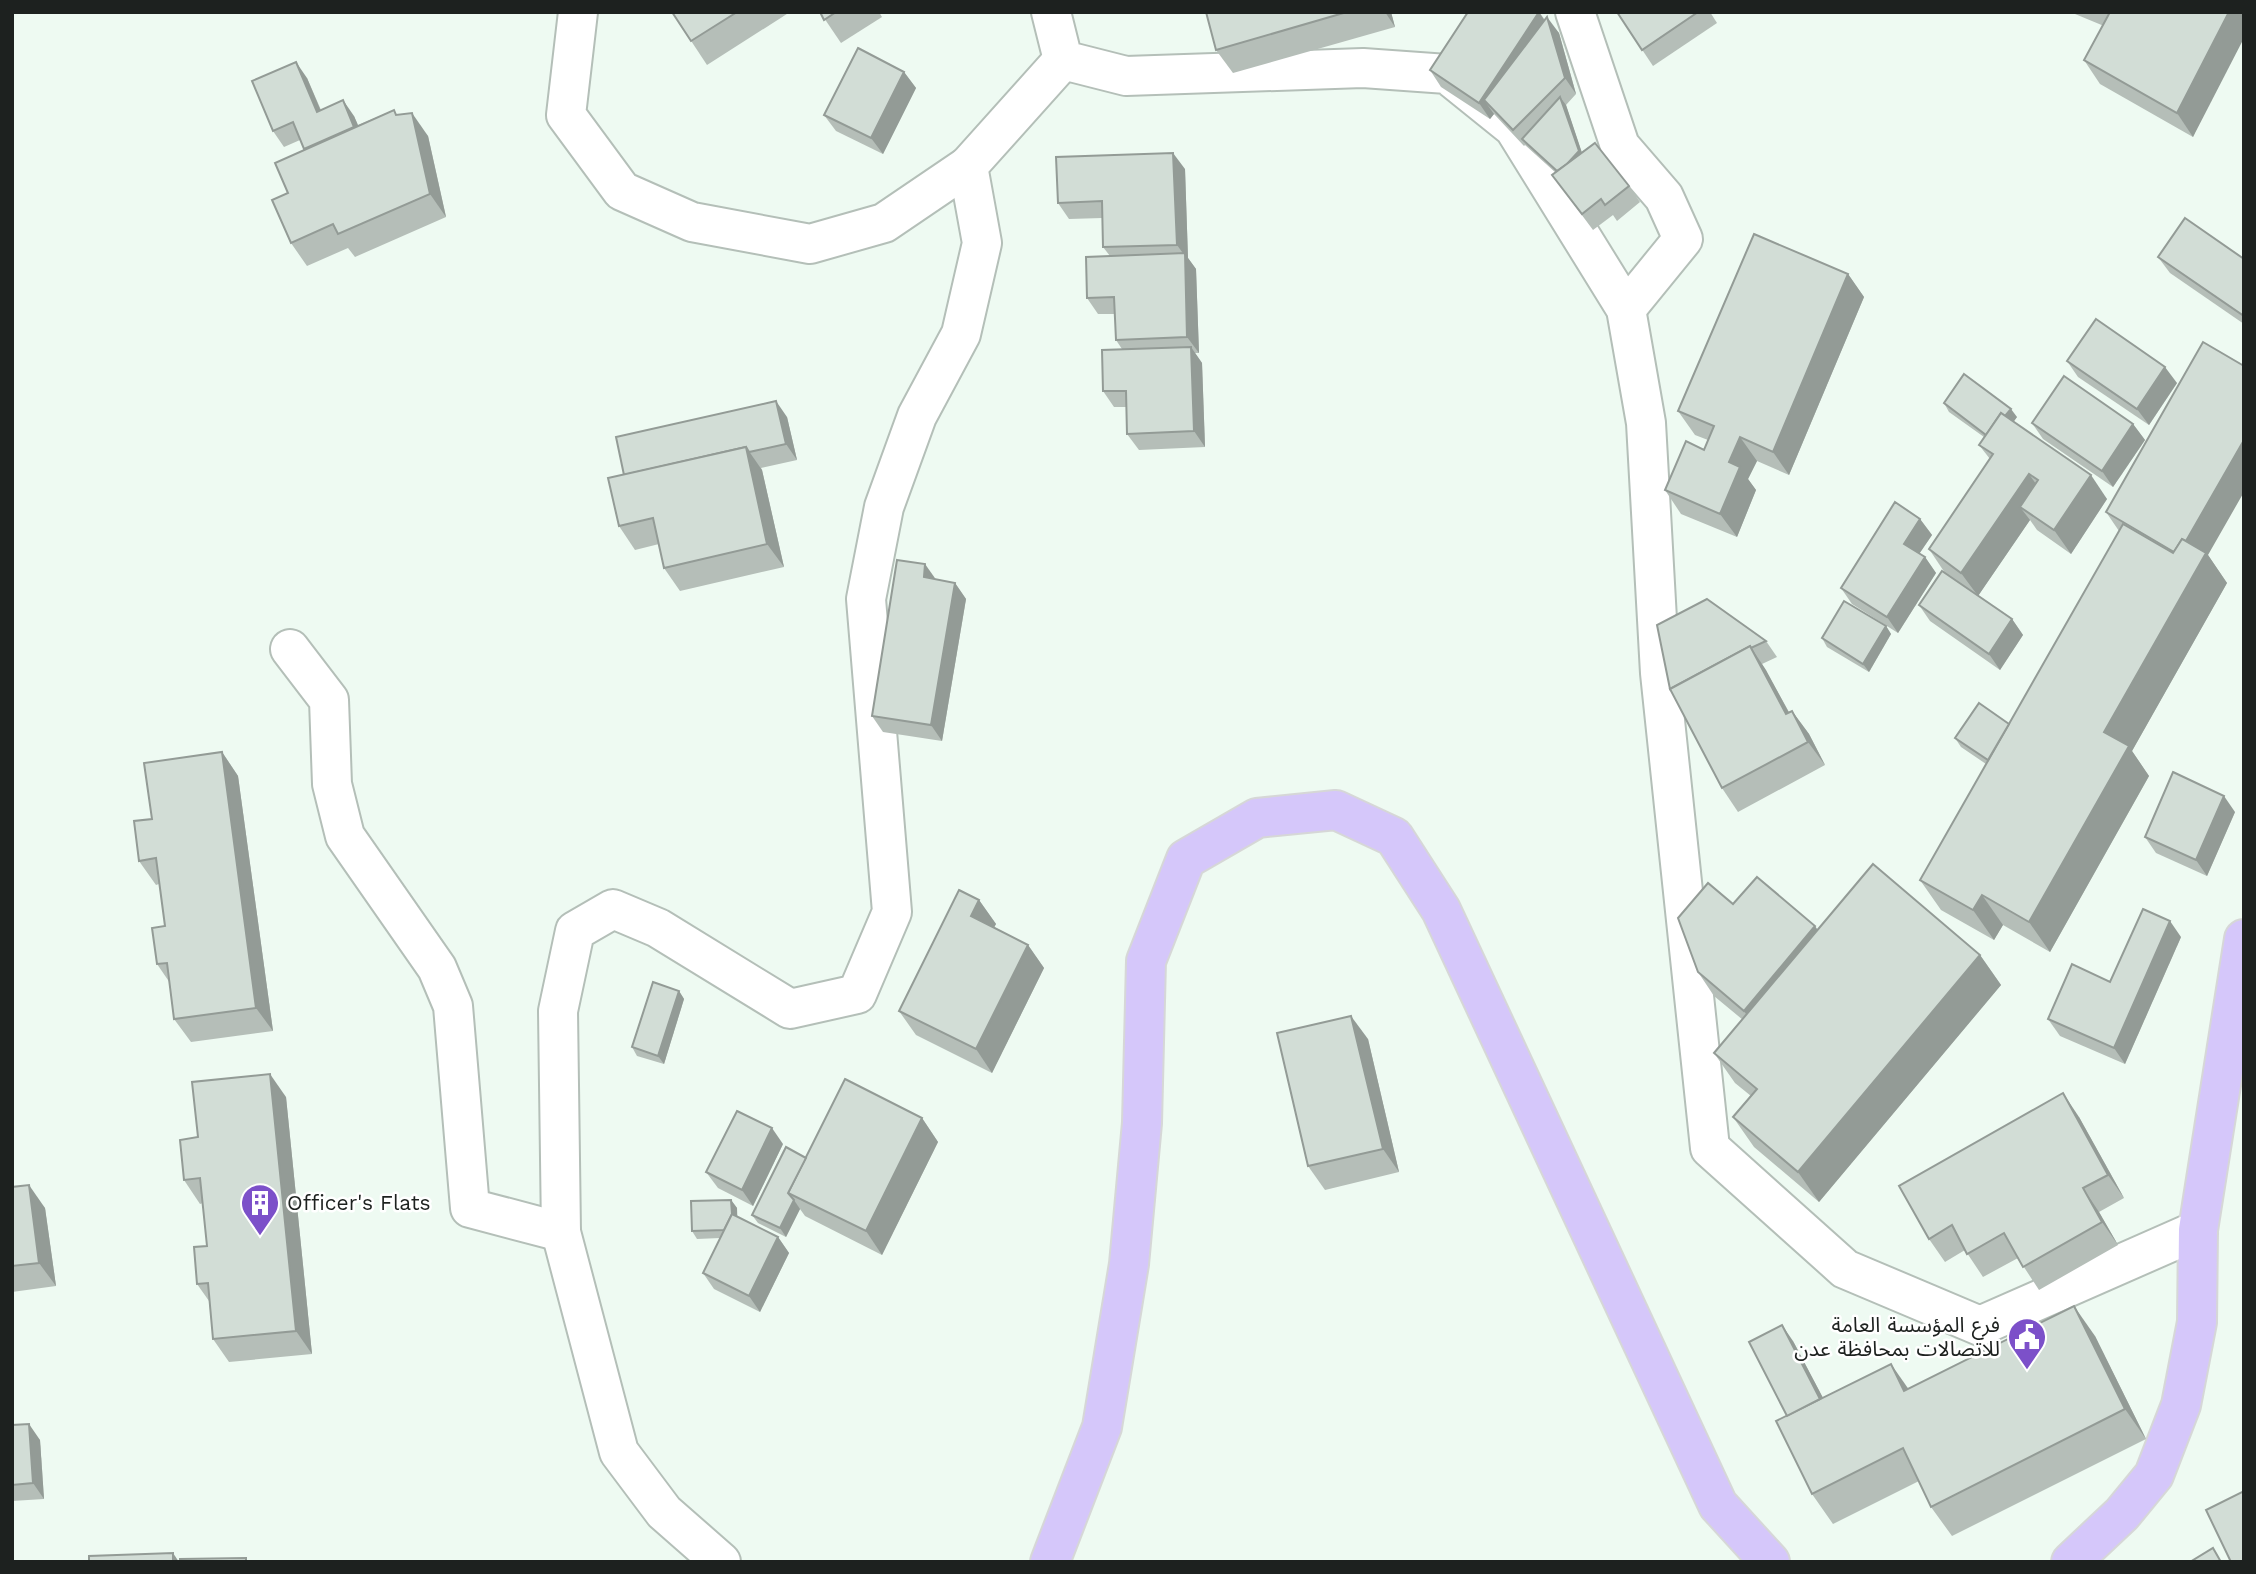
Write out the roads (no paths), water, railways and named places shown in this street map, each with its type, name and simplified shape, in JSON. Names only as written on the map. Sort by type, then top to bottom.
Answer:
[{"type":"main road","points":[[1050,1562],[1102,1427],[1129,1264],[1142,1123],[1146,961],[1186,859],[1256,818],[1336,810],[1394,837],[1441,910],[1717,1505],[1770,1562]]},
{"type":"main road","points":[[2071,1562],[2122,1514],[2154,1475],[2180,1405],[2197,1322],[2198,1230],[2244,939]]},
{"type":"street","points":[[578,12],[566,115],[622,191],[692,222],[810,244],[884,223],[968,166],[1063,60]]},
{"type":"street","points":[[1051,12],[1063,60]]},
{"type":"street","points":[[1575,12],[1620,146],[1664,197],[1683,239],[1626,309]]},
{"type":"street","points":[[1063,60],[1126,76],[1363,68],[1447,74],[1514,128],[1626,309],[1646,423],[1660,673],[1710,1148],[1845,1269],[1980,1325],[2198,1230]]},
{"type":"street","points":[[721,1562],[664,1513],[619,1452],[561,1232],[558,1011],[575,931],[613,909],[658,928],[790,1009],[857,994],[892,912],[866,599],[889,494],[917,416],[961,334],[982,243],[968,166]]},
{"type":"street","points":[[290,649],[329,700],[332,784],[345,836],[437,968],[453,1006],[470,1208],[561,1232]]},
{"type":"place","name":"Officer's Flats","points":[[260,1237]]},
{"type":"place","name":"فرع المؤسسة العامة للاتصالات بمحافظة عدن","points":[[2027,1371]]}]
